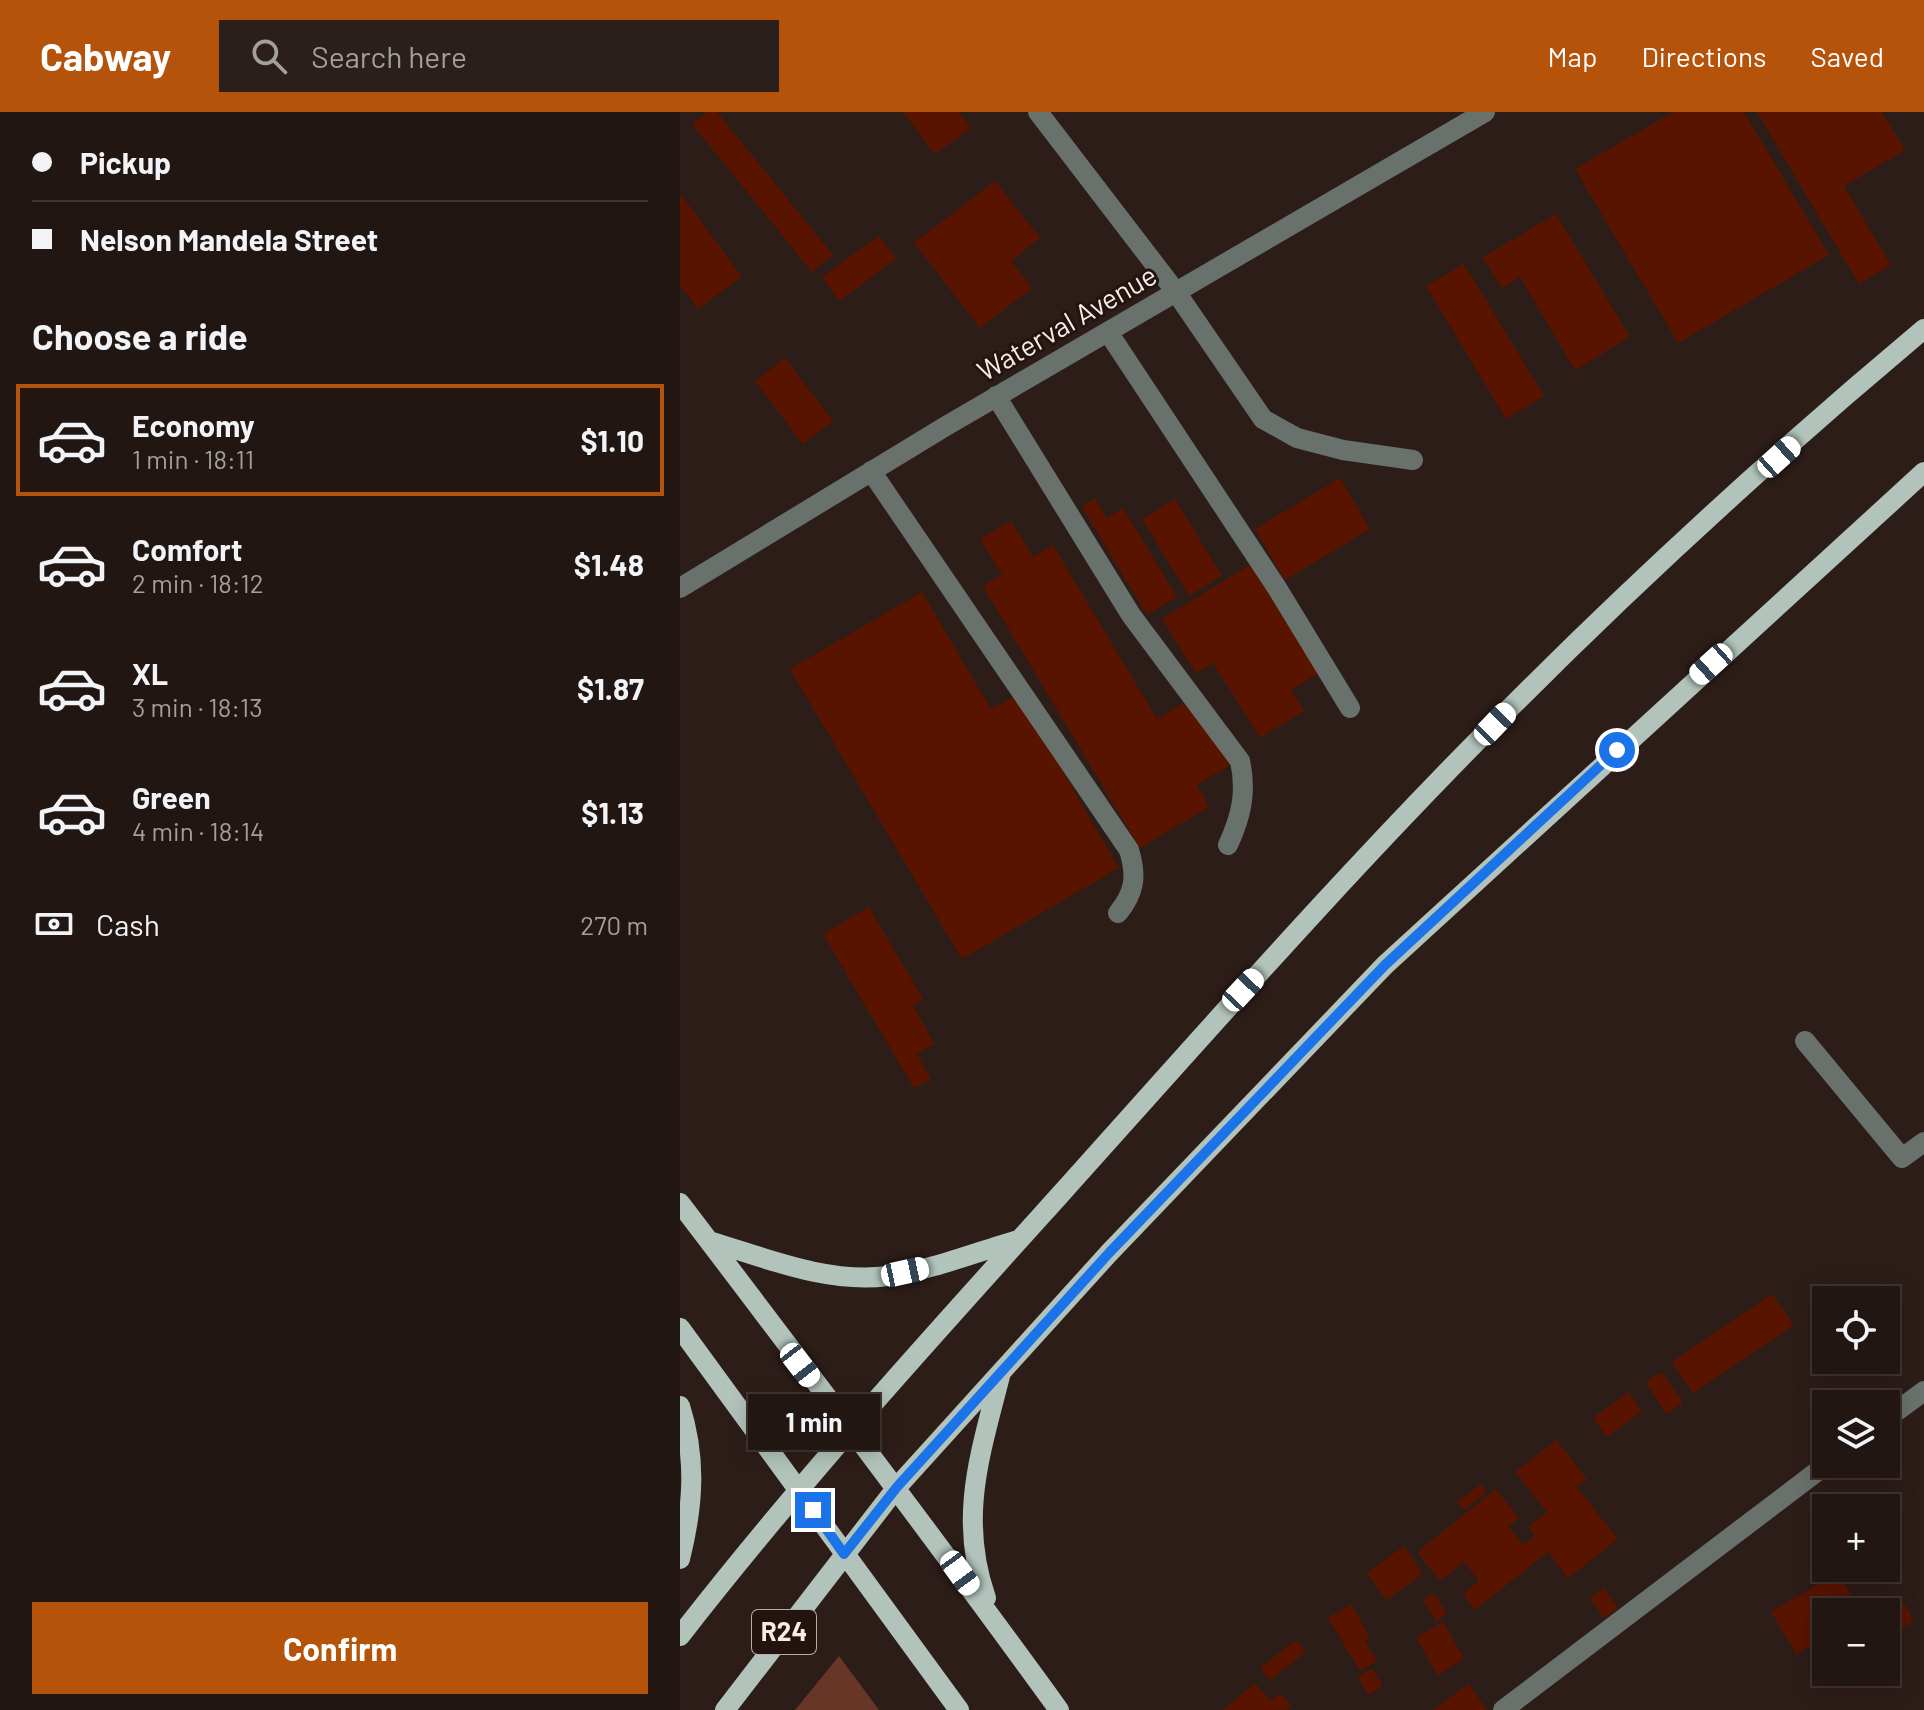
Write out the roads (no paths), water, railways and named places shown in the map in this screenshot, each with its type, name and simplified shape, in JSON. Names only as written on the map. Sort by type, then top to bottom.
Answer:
[{"type":"main road","points":[[851,1431],[1181,1057],[1516,702],[1690,536],[1924,329]]},
{"type":"main road","points":[[897,1487],[1001,1372],[1385,965],[1924,472]]},
{"type":"main road","points":[[680,1203],[851,1431],[897,1487],[1059,1710]]},
{"type":"main road","points":[[709,1241],[798,1268],[854,1277],[888,1276],[922,1269],[1018,1240]]},
{"type":"main road","points":[[680,1328],[959,1710]]},
{"type":"main road","points":[[993,1619],[975,1566],[971,1537],[979,1457],[1001,1372]]},
{"type":"main road","points":[[680,1406],[687,1428],[694,1482],[680,1559]]},
{"type":"main road","name":"R24","points":[[680,1636],[798,1488],[851,1431]]},
{"type":"main road","name":"R24","points":[[725,1710],[897,1487]]},
{"type":"street","points":[[1038,112],[1176,292],[1263,419],[1297,438],[1343,450],[1413,460]]},
{"type":"street","name":"Waterval Avenue","points":[[680,588],[996,396],[1485,112]]},
{"type":"street","points":[[1108,332],[1277,588],[1350,708]]},
{"type":"street","points":[[996,396],[1131,615],[1240,761],[1245,782],[1243,799],[1239,820],[1228,845]]},
{"type":"street","points":[[871,471],[1129,850],[1134,884],[1131,897],[1118,913]]},
{"type":"street","points":[[1805,1041],[1902,1158],[1924,1142]]},
{"type":"street","points":[[1900,1409],[1924,1391]]},
{"type":"street","points":[[1503,1710],[1812,1475]]}]
